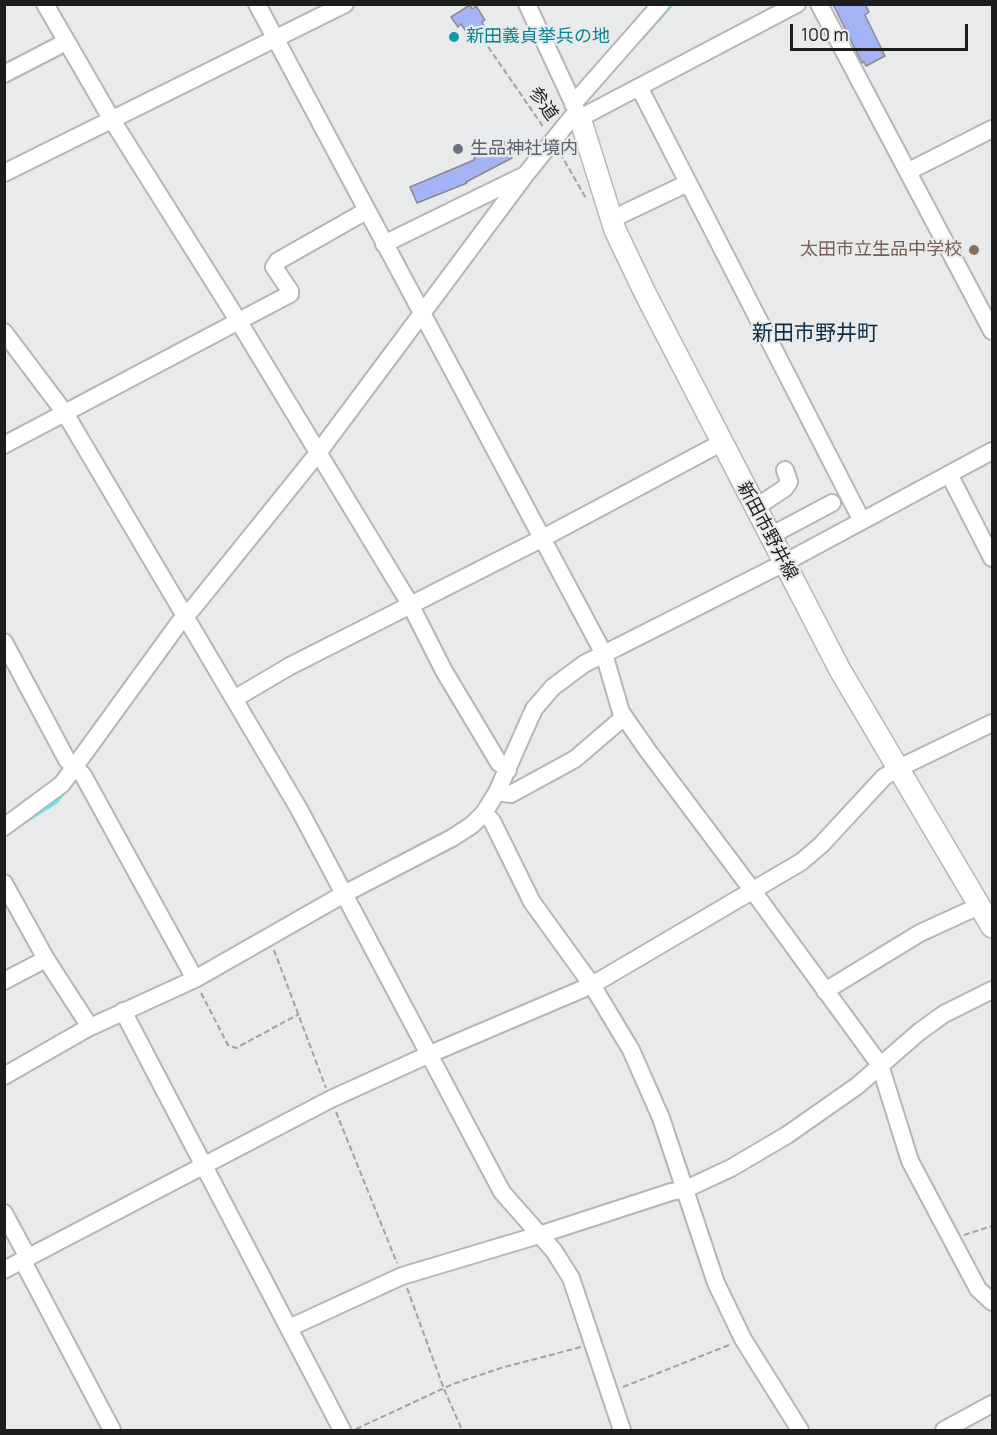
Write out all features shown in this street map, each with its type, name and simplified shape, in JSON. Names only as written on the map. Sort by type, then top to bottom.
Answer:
[{"type":"main road","name":"新田市野井線","points":[[577,111],[612,219],[645,293],[721,443],[840,670],[993,927]]},
{"type":"street","points":[[45,4],[112,120],[410,604],[444,671],[500,763],[508,770]]},
{"type":"street","points":[[257,4],[604,654],[621,712],[880,1065],[910,1161],[978,1289],[993,1302]]},
{"type":"street","points":[[4,173],[345,4]]},
{"type":"street","points":[[527,4],[577,111]]},
{"type":"street","points":[[4,827],[78,771],[179,623],[318,453],[526,174],[661,4]]},
{"type":"street","points":[[577,111],[639,87],[797,4]]},
{"type":"street","points":[[819,4],[993,331]]},
{"type":"street","points":[[4,74],[66,42]]},
{"type":"street","points":[[639,87],[862,521]]},
{"type":"street","points":[[909,171],[993,129]]},
{"type":"street","points":[[384,244],[526,174]]},
{"type":"street","points":[[612,219],[688,183]]},
{"type":"street","points":[[4,445],[290,294],[274,267],[278,261],[366,211]]},
{"type":"street","points":[[4,332],[65,413],[299,810],[502,1192],[554,1251],[571,1278],[622,1431]]},
{"type":"street","points":[[234,699],[290,666],[543,538],[721,443]]},
{"type":"street","points":[[4,1076],[90,1027],[195,979],[344,894],[452,838],[472,825],[484,813],[497,792],[534,709],[553,687],[584,664],[784,563],[993,451]]},
{"type":"street","points":[[755,508],[785,488],[789,482],[785,470]]},
{"type":"street","points":[[949,474],[993,558]]},
{"type":"street","points":[[770,536],[832,502]]},
{"type":"street","points":[[4,642],[67,760],[78,771],[195,979]]},
{"type":"street","points":[[497,792],[511,794],[575,759],[624,717]]},
{"type":"street","points":[[4,1270],[330,1099],[592,985],[801,862],[821,845],[884,777],[897,768],[993,723]]},
{"type":"street","points":[[484,813],[492,821],[532,902],[592,985],[631,1050],[661,1118],[716,1283],[743,1339],[800,1431]]},
{"type":"street","points":[[4,883],[46,959],[90,1027]]},
{"type":"street","points":[[825,991],[920,933],[980,906]]},
{"type":"street","points":[[4,981],[46,959]]},
{"type":"street","points":[[289,1328],[402,1276],[686,1189],[731,1168],[788,1135],[856,1086],[944,1014],[993,990]]},
{"type":"street","points":[[123,1011],[342,1431]]},
{"type":"street","points":[[4,1213],[25,1252],[26,1267],[112,1431]]},
{"type":"street","points":[[944,1431],[993,1404]]},
{"type":"path","name":"参道","points":[[478,32],[552,141],[591,206]]},
{"type":"path","points":[[269,936],[330,1099],[462,1431]]},
{"type":"path","points":[[195,979],[228,1045],[236,1048],[299,1014]]},
{"type":"path","points":[[952,1241],[993,1226]]},
{"type":"path","points":[[609,1393],[743,1339]]},
{"type":"path","points":[[353,1431],[444,1389],[501,1368],[594,1344]]},
{"type":"building","points":[[833,4],[865,4],[869,12],[865,15],[885,56],[866,66],[864,62],[862,63]]},
{"type":"building","points":[[470,5],[472,9],[476,6],[485,20],[482,22],[484,26],[472,33],[471,31],[467,33],[461,24],[458,27],[451,17]]},
{"type":"building","points":[[505,142],[512,158],[467,183],[417,203],[410,187],[474,160]]},
{"type":"waterway","points":[[641,39],[672,4]]},
{"type":"waterway","points":[[22,823],[56,802],[64,792]]},
{"type":"place","name":"新田義貞挙兵の地","points":[[454,37]]},
{"type":"place","name":"生品神社境内","points":[[458,149]]},
{"type":"place","name":"太田市立生品中学校","points":[[974,250]]},
{"type":"district","name":"新田市野井町","points":[[815,334]]}]
